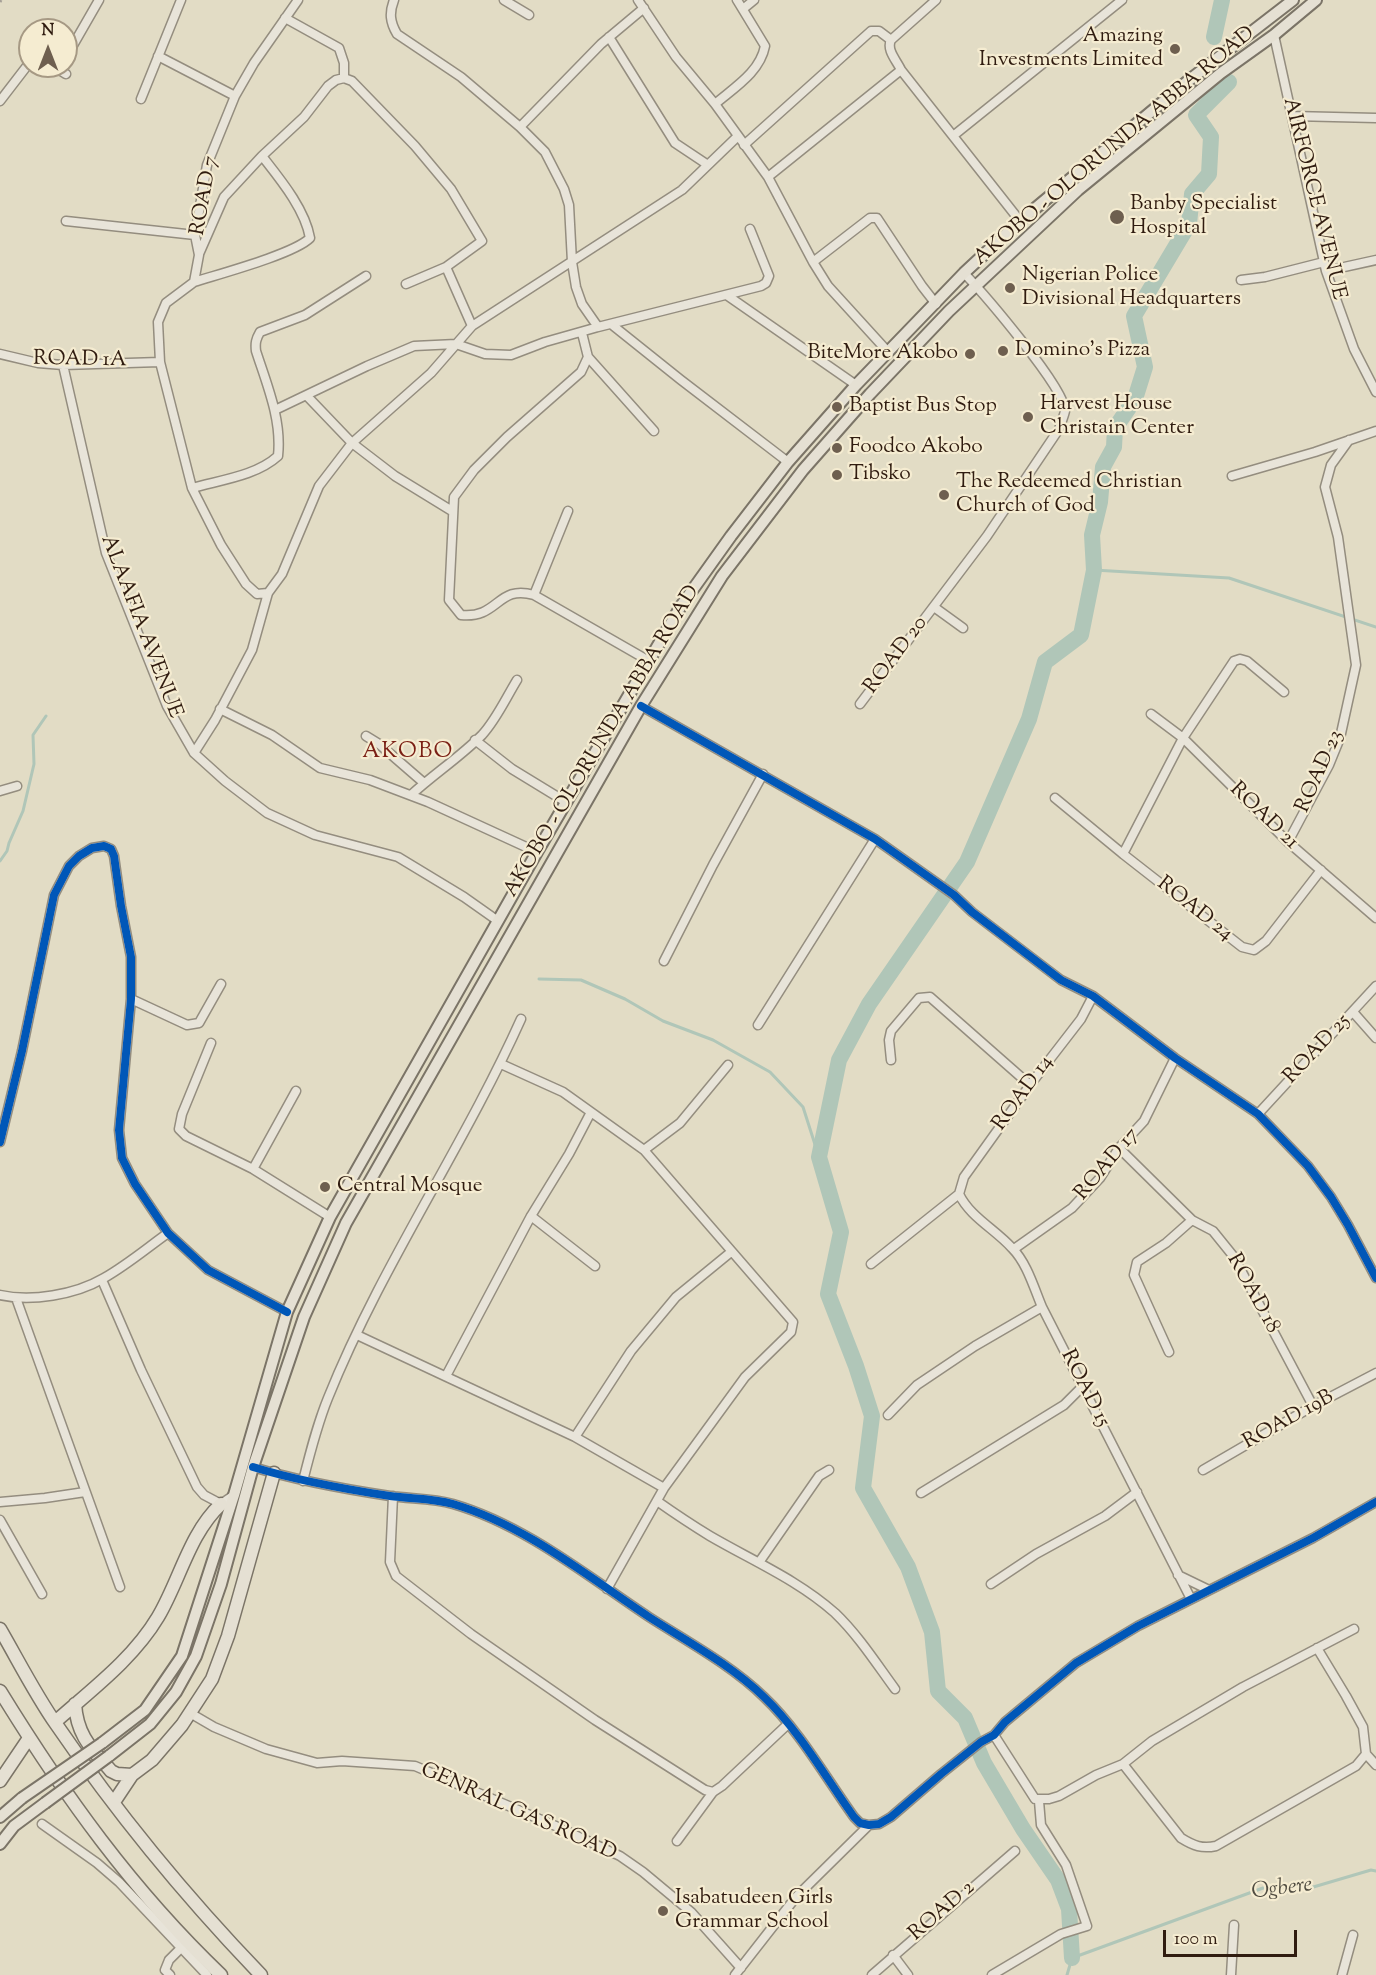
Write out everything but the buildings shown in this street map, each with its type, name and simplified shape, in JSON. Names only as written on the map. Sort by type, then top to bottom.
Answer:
[{"type":"highway","points":[[114,1802],[132,1774],[152,1760],[190,1713],[212,1679],[228,1636],[274,1473]]},
{"type":"highway","points":[[55,1722],[122,1663],[143,1639],[159,1615],[209,1515],[221,1504]]},
{"type":"highway","points":[[0,1629],[55,1722],[114,1802],[187,1896],[261,1975]]},
{"type":"highway","points":[[0,1691],[29,1738],[128,1877],[221,1975]]},
{"type":"highway","points":[[75,1704],[76,1718],[84,1740],[111,1771],[117,1774],[132,1774]]},
{"type":"highway","points":[[0,1781],[29,1738]]},
{"type":"main road","name":"AKOBO - OLORUNDA ABBA ROAD","points":[[0,1817],[22,1798],[102,1743],[145,1710],[182,1656],[234,1495],[287,1312],[330,1217],[566,802],[681,606],[707,569],[788,462],[856,385],[964,273],[1020,221],[1293,0]]},
{"type":"main road","name":"AKOBO - OLORUNDA ABBA ROAD","points":[[0,1844],[14,1826],[150,1724],[176,1692],[196,1656],[221,1584],[253,1467],[304,1317],[346,1223],[641,706],[722,576],[803,470],[870,394],[949,311],[1078,190],[1221,73],[1274,35],[1316,0]]},
{"type":"main road","points":[[811,436],[823,447]]},
{"type":"main road","points":[[547,835],[562,843]]},
{"type":"main road","points":[[321,1236],[337,1244]]},
{"type":"street","points":[[78,37],[99,0]]},
{"type":"street","points":[[141,99],[182,0]]},
{"type":"street","name":"ROAD 7","points":[[194,282],[199,255],[195,235],[207,165],[235,96],[254,63],[297,0]]},
{"type":"street","points":[[394,0],[390,10],[391,24],[397,34],[460,77],[520,127],[545,152],[564,189],[569,205],[572,262],[579,295],[598,327]]},
{"type":"street","points":[[504,0],[528,15]]},
{"type":"street","points":[[638,0],[676,57],[715,104],[768,177],[828,286],[889,353]]},
{"type":"street","points":[[715,104],[758,66],[764,54],[765,46],[737,0]]},
{"type":"street","points":[[743,9],[754,0]]},
{"type":"street","points":[[936,0],[891,40],[890,49],[902,70],[1020,221]]},
{"type":"street","points":[[953,136],[1122,0]]},
{"type":"street","points":[[520,127],[609,37],[644,8]]},
{"type":"street","points":[[285,18],[339,48],[344,63],[344,78]]},
{"type":"street","points":[[744,145],[872,31],[879,32],[891,40]]},
{"type":"street","name":"AIRFORCE AVENUE","points":[[1274,35],[1325,266],[1354,349],[1376,392]]},
{"type":"street","points":[[609,37],[675,143],[708,165]]},
{"type":"street","points":[[158,56],[235,96]]},
{"type":"street","points":[[768,177],[902,70]]},
{"type":"street","points":[[0,101],[18,78]]},
{"type":"street","points":[[199,255],[224,197],[262,156],[304,117],[328,86],[344,78],[352,81],[415,146],[451,189],[482,241],[446,267],[406,284]]},
{"type":"street","points":[[1293,116],[1376,118]]},
{"type":"street","points":[[194,753],[252,650],[268,593],[282,574],[319,486],[352,443],[431,373],[472,326],[682,190],[738,136]]},
{"type":"street","points":[[262,156],[288,190],[309,230],[310,238],[297,246],[194,282],[166,303],[158,322],[160,362],[192,488],[221,545],[246,584],[257,594],[268,593]]},
{"type":"street","points":[[813,262],[870,218],[877,218],[936,304]]},
{"type":"street","points":[[66,221],[195,235]]},
{"type":"street","points":[[275,410],[414,346],[456,344],[485,354],[511,355],[545,342],[598,327],[761,286],[768,280],[768,271],[750,229]]},
{"type":"street","points":[[1241,280],[1376,260]]},
{"type":"street","points":[[446,267],[472,326]]},
{"type":"street","points":[[964,273],[976,286]]},
{"type":"street","points":[[192,488],[255,471],[268,465],[279,456],[280,442],[275,410],[256,351],[255,343],[260,332],[304,315],[366,276]]},
{"type":"street","name":"ROAD 20","points":[[860,704],[985,539],[1059,429],[1065,411],[1062,399],[1024,344],[976,286]]},
{"type":"street","points":[[728,296],[856,385]]},
{"type":"street","points":[[611,324],[788,462]]},
{"type":"street","points":[[582,333],[588,357],[654,431]]},
{"type":"street","name":"ROAD 1A","points":[[0,354],[38,363],[63,365],[160,362]]},
{"type":"street","points":[[588,357],[581,372],[507,437],[468,478],[454,497],[449,600],[461,615],[471,616],[489,611],[513,592],[534,595],[649,662]]},
{"type":"street","name":"ALAAFIA AVENUE","points":[[63,365],[106,553],[167,706],[194,753],[225,782],[267,813],[315,835],[398,857],[455,890],[498,921]]},
{"type":"street","points":[[307,396],[352,443],[395,476],[452,511]]},
{"type":"street","points":[[1232,476],[1376,431]]},
{"type":"street","name":"ROAD 23","points":[[1288,842],[1329,765],[1340,738],[1356,665],[1338,537],[1325,487],[1331,465],[1349,440]]},
{"type":"street","points":[[534,595],[568,512]]},
{"type":"street","name":"ROAD 20","points":[[934,607],[963,628]]},
{"type":"street","points":[[1123,854],[1183,738],[1234,661],[1240,659],[1247,661],[1284,692]]},
{"type":"street","points":[[411,795],[489,727],[517,680]]},
{"type":"street","points":[[641,706],[874,839],[954,895],[972,912],[1061,980],[1094,996],[1175,1058],[1258,1114],[1308,1166],[1331,1197],[1376,1278]]},
{"type":"street","points":[[220,709],[272,735],[320,768],[370,780],[411,795],[537,852]]},
{"type":"street","name":"ROAD 21","points":[[1152,714],[1183,738],[1288,842],[1376,918]]},
{"type":"street","points":[[366,736],[379,744],[424,783]]},
{"type":"street","points":[[475,741],[512,769],[566,802]]},
{"type":"street","points":[[664,961],[712,865],[763,774]]},
{"type":"street","points":[[0,791],[17,786]]},
{"type":"street","name":"ROAD 24","points":[[1055,798],[1242,947],[1254,950],[1266,942],[1321,870]]},
{"type":"street","points":[[758,1025],[874,839]]},
{"type":"street","points":[[0,1142],[22,1052],[54,895],[69,866],[79,856],[92,848],[104,846],[111,849],[114,856],[121,906],[132,957],[131,999],[119,1130],[122,1158],[135,1184],[168,1233],[208,1270],[287,1312]]},
{"type":"street","points":[[131,999],[187,1025],[193,1025],[200,1023],[221,984]]},
{"type":"street","name":"ROAD 25","points":[[1258,1114],[1376,986]]},
{"type":"street","name":"ROAD 14","points":[[959,1194],[964,1177],[1081,1019],[1094,996]]},
{"type":"street","points":[[891,1060],[889,1040],[891,1031],[919,998],[930,997],[1030,1085]]},
{"type":"street","points":[[1353,1012],[1376,1038]]},
{"type":"street","points":[[303,1481],[312,1444],[328,1399],[357,1335],[429,1194],[501,1064],[521,1019]]},
{"type":"street","points":[[211,1043],[182,1114],[179,1129],[186,1136],[253,1169],[330,1217]]},
{"type":"street","name":"ROAD 17","points":[[1014,1249],[1072,1208],[1100,1178],[1119,1148],[1144,1121],[1175,1058]]},
{"type":"street","points":[[501,1064],[562,1092],[644,1150],[793,1322],[791,1332],[745,1377],[664,1488],[607,1589]]},
{"type":"street","points":[[644,1150],[680,1123],[728,1065]]},
{"type":"street","points":[[253,1169],[296,1091]]},
{"type":"street","points":[[446,1376],[531,1216],[565,1161],[591,1112]]},
{"type":"street","name":"ROAD 18","points":[[1119,1148],[1192,1220],[1213,1231],[1234,1257],[1313,1406]]},
{"type":"street","points":[[871,1264],[959,1194]]},
{"type":"street","name":"ROAD 15","points":[[959,1194],[965,1206],[1014,1249],[1023,1264],[1042,1307],[1191,1599]]},
{"type":"street","points":[[531,1216],[595,1266]]},
{"type":"street","points":[[1169,1352],[1134,1275],[1137,1262],[1166,1243],[1192,1220]]},
{"type":"street","points":[[0,1295],[16,1298],[57,1294],[102,1280],[168,1233]]},
{"type":"street","points":[[575,1437],[631,1351],[676,1297],[731,1252]]},
{"type":"street","points":[[102,1280],[191,1477],[204,1495],[221,1504],[234,1495]]},
{"type":"street","points":[[16,1298],[120,1587]]},
{"type":"street","points":[[888,1415],[917,1385],[975,1346],[1042,1307]]},
{"type":"street","points":[[357,1335],[575,1437],[664,1488]]},
{"type":"street","name":"ROAD 19B","points":[[1203,1470],[1313,1406],[1376,1373]]},
{"type":"street","points":[[921,1493],[1064,1405],[1083,1386]]},
{"type":"street","points":[[253,1467],[303,1481],[452,1503],[489,1517],[537,1543],[752,1685],[789,1724],[854,1817],[860,1823],[868,1826],[879,1824],[891,1817],[990,1737],[1076,1662],[1138,1626],[1313,1538],[1376,1502]]},
{"type":"street","points":[[760,1561],[819,1476],[829,1470]]},
{"type":"street","points":[[0,1502],[85,1492]]},
{"type":"street","points":[[992,1584],[1036,1554],[1105,1516],[1137,1492]]},
{"type":"street","points":[[393,1496],[390,1562],[396,1576],[471,1634],[595,1720],[705,1790],[713,1792]]},
{"type":"street","points":[[657,1501],[711,1536],[760,1561],[807,1591],[836,1614],[895,1689]]},
{"type":"street","points":[[0,1520],[42,1594]]},
{"type":"street","points":[[1178,1575],[1209,1590]]},
{"type":"street","points":[[990,1737],[1035,1800],[1059,1796],[1096,1775],[1123,1764],[1152,1741],[1233,1693],[1354,1629]]},
{"type":"street","points":[[1317,1648],[1363,1727],[1366,1754],[1376,1765]]},
{"type":"street","name":"GENRAL GAS ROAD","points":[[190,1713],[214,1727],[266,1749],[317,1763],[342,1761],[415,1766],[620,1856],[691,1912],[738,1972]]},
{"type":"street","points":[[677,1842],[713,1792],[789,1724]]},
{"type":"street","points":[[1123,1764],[1181,1838],[1194,1846],[1206,1848],[1216,1846],[1356,1766],[1366,1754]]},
{"type":"street","points":[[992,1975],[1061,1934],[1087,1926],[1066,1865],[1041,1825],[1039,1801]]},
{"type":"street","points":[[42,1824],[97,1863],[119,1882],[207,1975]]},
{"type":"street","points":[[738,1972],[796,1897],[868,1826]]},
{"type":"street","name":"ROAD 2","points":[[872,1975],[1015,1851]]},
{"type":"street","points":[[1231,1975],[1234,1925]]},
{"type":"street","points":[[1342,1975],[1353,1935]]},
{"type":"street","points":[[170,1975],[165,1970],[170,1960],[181,1948]]},
{"type":"street","points":[[893,1955],[908,1975]]},
{"type":"waterway","points":[[1214,37],[1222,0]]},
{"type":"waterway","points":[[1072,1958],[1069,1909],[1058,1880],[1023,1829],[984,1763],[965,1718],[938,1691],[932,1632],[908,1567],[863,1488],[872,1416],[856,1366],[828,1294],[841,1232],[819,1157],[839,1060],[869,1004],[967,862],[1029,719],[1045,662],[1081,635],[1094,570],[1092,535],[1100,502],[1103,467],[1114,447],[1115,428],[1135,399],[1145,367],[1134,316],[1189,224],[1192,194],[1209,174],[1211,137],[1196,115],[1229,82]]},
{"type":"waterway","points":[[1094,570],[1229,578],[1376,627]]},
{"type":"waterway","points":[[0,861],[7,851],[23,811],[34,764],[33,735],[46,716]]},
{"type":"waterway","points":[[539,979],[581,980],[625,999],[663,1021],[713,1040],[770,1072],[803,1107],[819,1157]]},
{"type":"waterway","name":"Ogbere","points":[[1067,1975],[1072,1958],[1263,1888],[1310,1888],[1371,1870],[1376,1871]]},
{"type":"cycle path","points":[[641,706],[875,839],[954,895],[972,912],[1061,980],[1093,996],[1175,1058],[1258,1114],[1308,1166],[1331,1197],[1376,1278]]},
{"type":"cycle path","points":[[0,1142],[22,1051],[54,895],[69,866],[79,856],[92,848],[104,846],[111,849],[114,856],[131,957],[131,999],[119,1130],[122,1158],[135,1184],[168,1233],[208,1270],[287,1312]]},
{"type":"cycle path","points":[[253,1467],[338,1487],[453,1504],[480,1513],[530,1538],[709,1654],[751,1685],[789,1724],[854,1817],[860,1823],[869,1825],[879,1824],[891,1817],[981,1742],[994,1735],[1005,1722],[1076,1663],[1138,1626],[1313,1538],[1376,1502]]},
{"type":"place","name":"Amazing Investments Limited","points":[[1175,49]]},
{"type":"place","name":"Banby Specialist Hospital","points":[[1117,217]]},
{"type":"place","name":"Nigerian Police Divisional Headquarters","points":[[1010,288]]},
{"type":"place","name":"Domino's Pizza","points":[[1003,351]]},
{"type":"place","name":"BiteMore Akobo","points":[[970,354]]},
{"type":"place","name":"Baptist Bus Stop","points":[[837,407]]},
{"type":"place","name":"Harvest House Christain Center","points":[[1028,417]]},
{"type":"place","name":"Foodco Akobo","points":[[837,448]]},
{"type":"place","name":"Tibsko","points":[[837,475]]},
{"type":"place","name":"The Redeemed Christian Church of God","points":[[944,495]]},
{"type":"place","name":"Central Mosque","points":[[325,1187]]},
{"type":"place","name":"Isabatudeen Girls Grammar School","points":[[663,1911]]},
{"type":"district","name":"AKOBO","points":[[408,753]]}]
